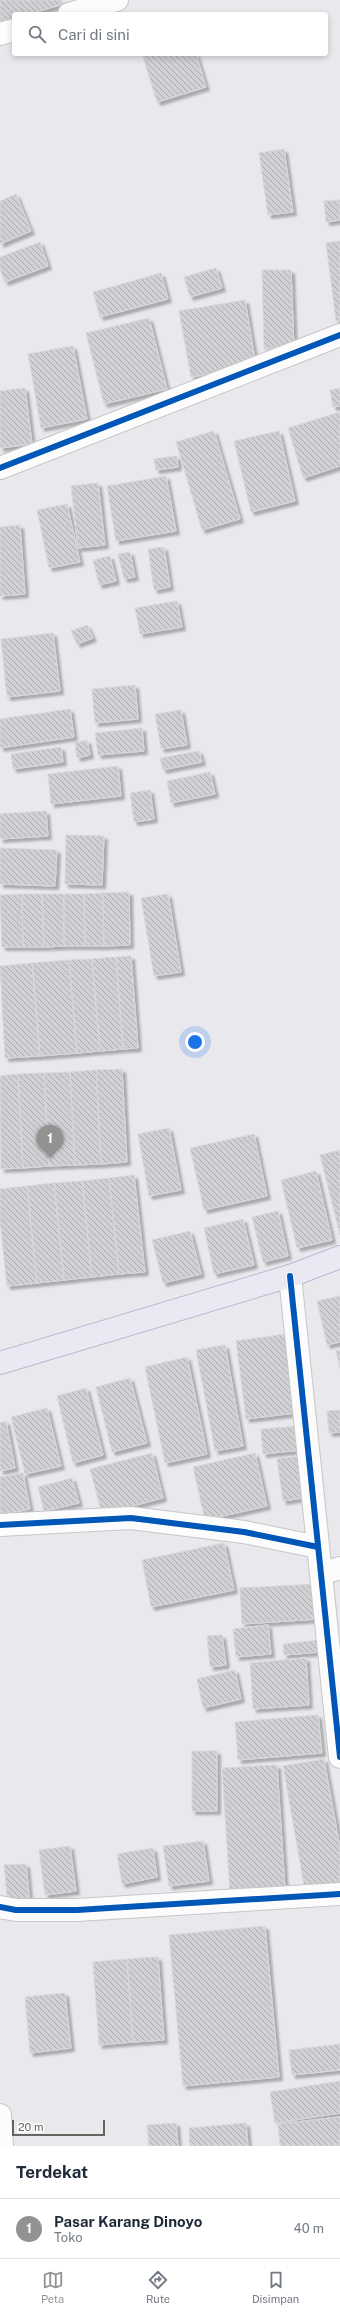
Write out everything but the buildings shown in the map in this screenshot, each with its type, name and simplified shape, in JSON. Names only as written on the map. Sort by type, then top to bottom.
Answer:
[{"type":"main road","points":[[0,1363],[290,1276],[340,1257]]},
{"type":"street","points":[[76,12],[117,0]]},
{"type":"street","points":[[0,34],[12,31]]},
{"type":"street","points":[[0,468],[340,335]]},
{"type":"street","points":[[290,1276],[318,1547],[330,1571],[340,1757]]},
{"type":"street","points":[[0,1526],[131,1518],[244,1532],[318,1547]]},
{"type":"street","points":[[0,1907],[16,1910],[77,1910],[340,1894]]},
{"type":"street","points":[[0,2115],[2,2146]]},
{"type":"cycle path","points":[[0,468],[340,335]]},
{"type":"cycle path","points":[[290,1276],[340,1757]]},
{"type":"cycle path","points":[[0,1525],[131,1518],[244,1532],[318,1547]]},
{"type":"cycle path","points":[[0,1907],[16,1910],[77,1910],[340,1894]]},
{"type":"place","name":"Pasar Karang Dinoyo","points":[[50,1158]]}]
